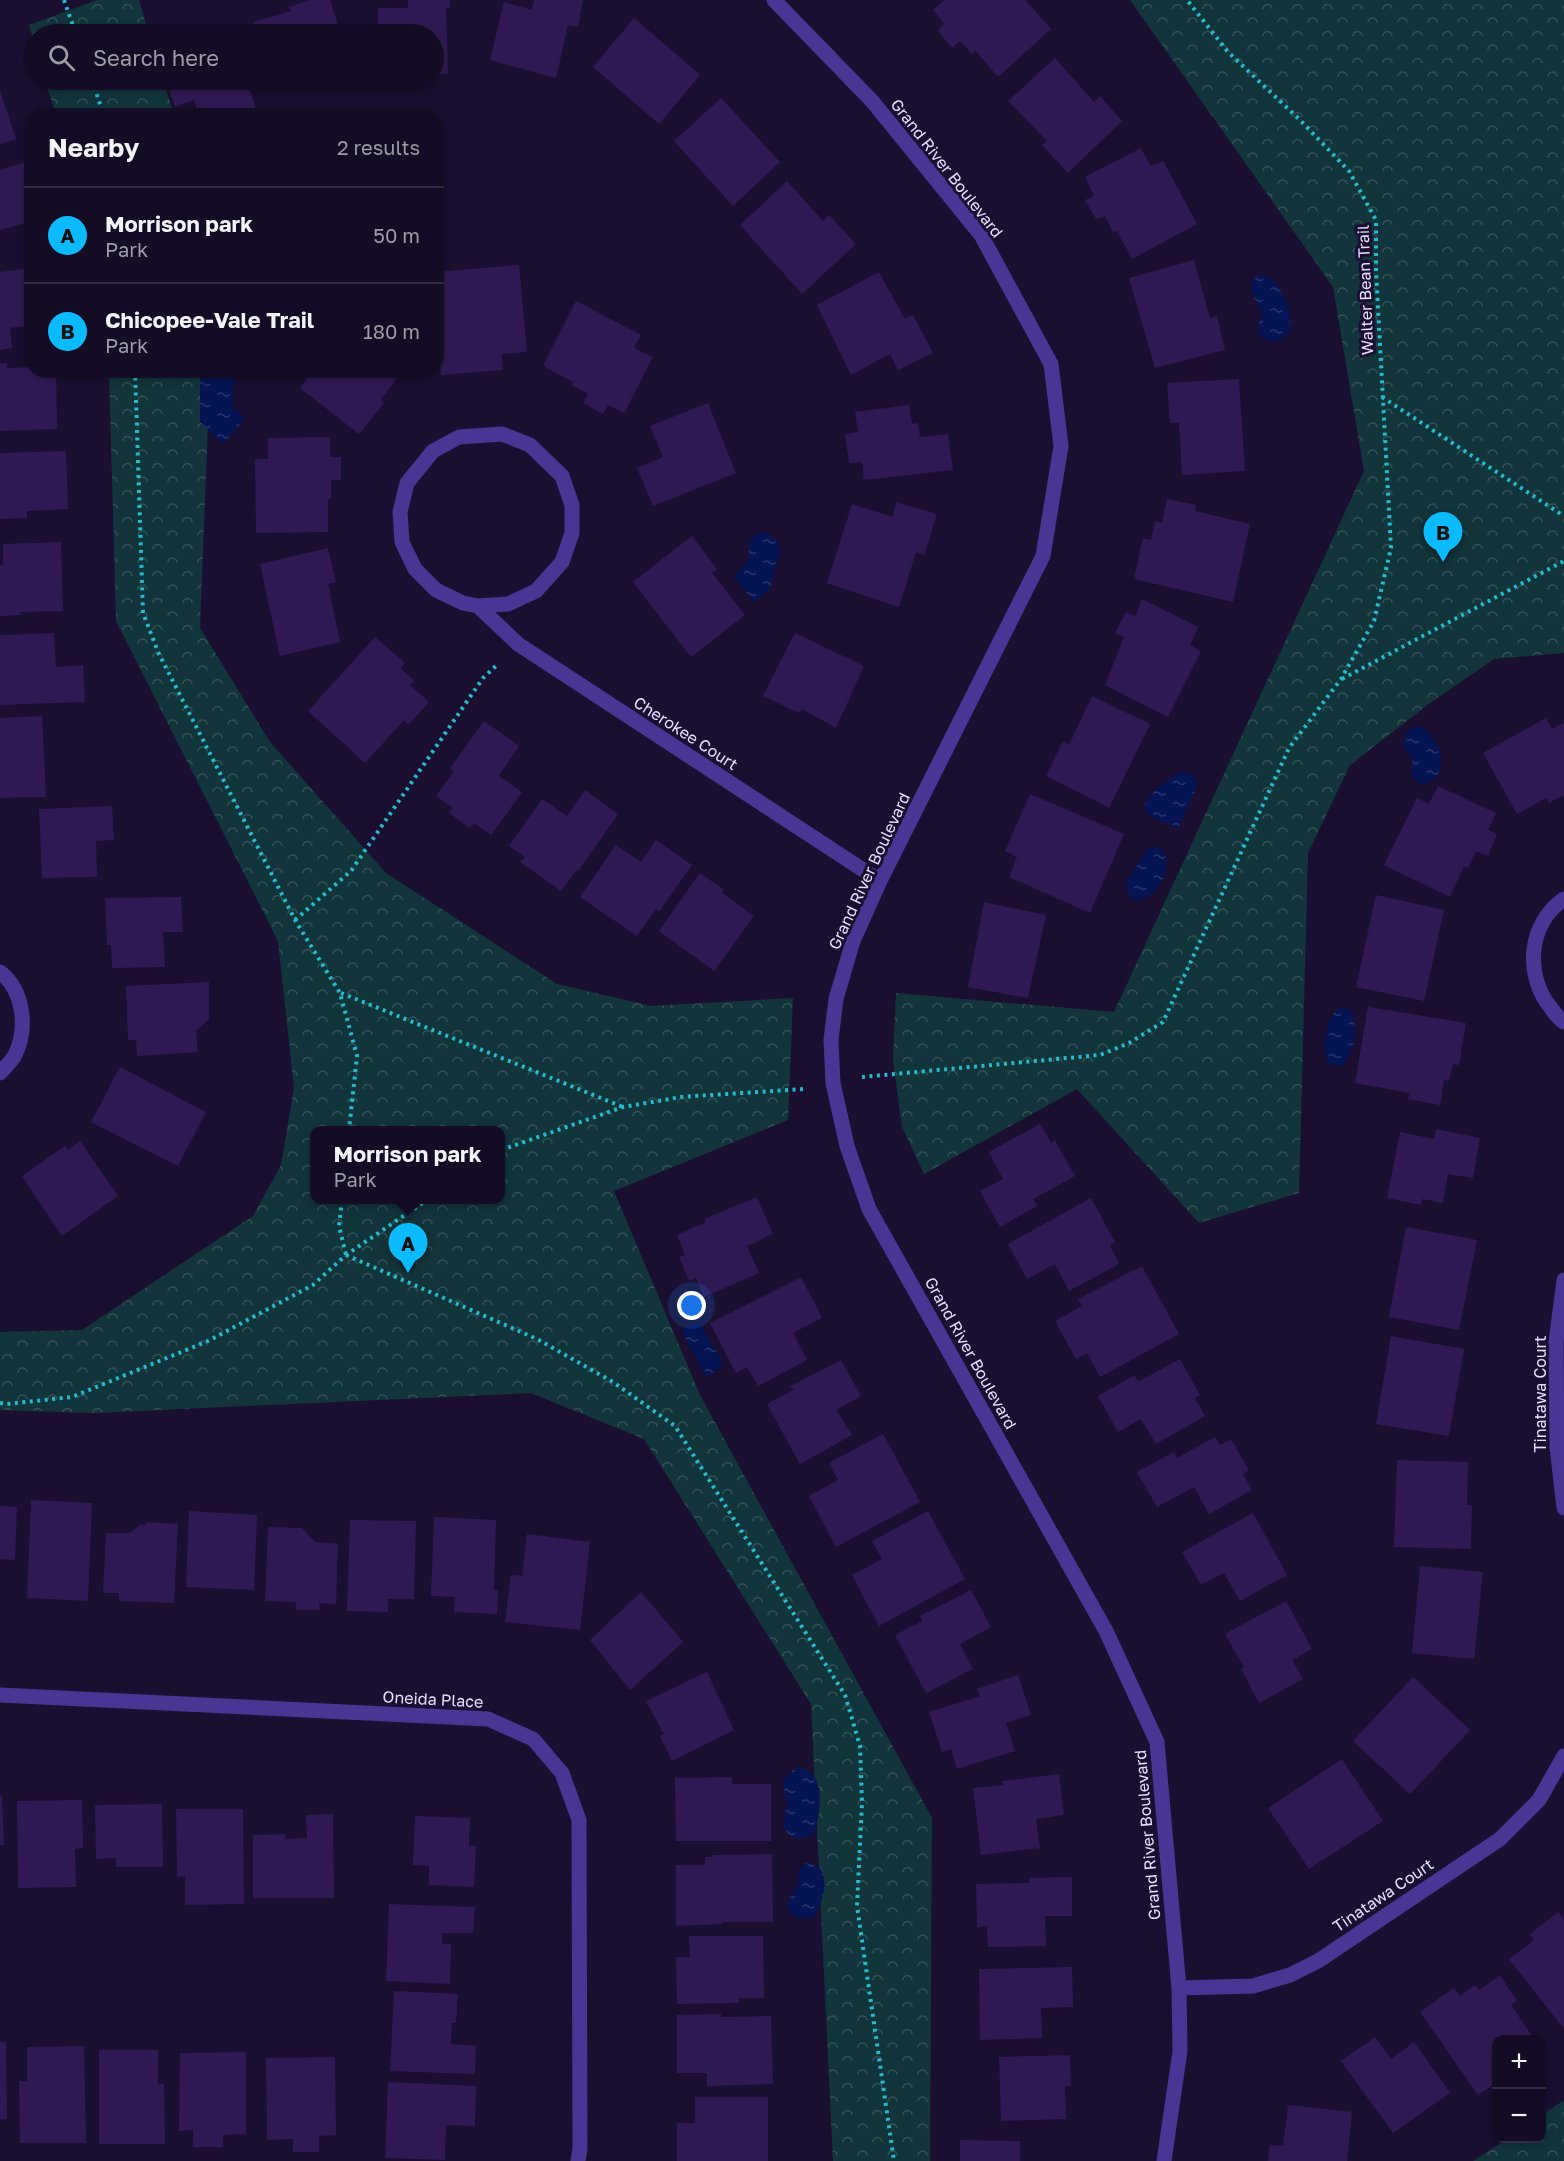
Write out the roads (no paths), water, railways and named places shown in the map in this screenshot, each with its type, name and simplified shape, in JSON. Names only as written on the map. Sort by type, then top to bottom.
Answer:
[{"type":"street","name":"Grand River Boulevard","points":[[774,0],[872,101],[981,235],[1050,364],[1061,446],[1043,556],[880,881],[853,941],[836,999],[831,1040],[833,1083],[847,1146],[869,1209],[1106,1631],[1157,1742],[1179,1988],[1180,2051],[1164,2161]]},
{"type":"street","name":"Cherokee Court","points":[[478,606],[508,604],[536,591],[562,562],[572,533],[572,504],[561,476],[530,445],[501,435],[459,437],[433,451],[408,483],[400,512],[402,542],[415,569],[436,590],[463,603],[478,606],[518,644],[880,881]]},
{"type":"street","points":[[1564,899],[1555,906],[1539,928],[1532,954],[1533,973],[1542,998],[1564,1022]]},
{"type":"street","points":[[0,972],[18,997],[22,1010],[22,1034],[14,1056],[0,1073]]},
{"type":"street","name":"Tinatawa Court","points":[[1564,1280],[1556,1354],[1557,1447],[1564,1508]]},
{"type":"street","name":"Oneida Place","points":[[0,1695],[488,1719],[533,1739],[561,1773],[579,1820],[580,2149],[578,2161]]},
{"type":"street","name":"Tinatawa Court","points":[[1179,1988],[1253,1986],[1290,1976],[1318,1961],[1500,1839],[1539,1800],[1564,1756]]},
{"type":"water","points":[[1260,275],[1271,278],[1281,291],[1288,306],[1290,330],[1280,340],[1267,340],[1259,334],[1259,322],[1263,316],[1253,295],[1252,280]]},
{"type":"water","points":[[200,378],[234,378],[233,408],[245,418],[223,444],[200,422]]},
{"type":"water","points":[[765,532],[777,540],[780,552],[770,589],[754,602],[734,576],[749,560],[749,541],[755,535]]},
{"type":"water","points":[[1420,726],[1435,742],[1441,760],[1438,776],[1428,783],[1419,783],[1411,776],[1413,758],[1403,746],[1409,729]]},
{"type":"water","points":[[1180,772],[1191,774],[1196,778],[1196,789],[1178,828],[1154,818],[1147,813],[1145,808],[1150,796]]},
{"type":"water","points":[[1153,846],[1163,850],[1166,858],[1161,883],[1149,896],[1132,900],[1126,881],[1145,853]]},
{"type":"water","points":[[1338,1008],[1352,1010],[1355,1026],[1355,1040],[1342,1066],[1328,1064],[1325,1049],[1327,1027]]},
{"type":"water","points":[[699,1322],[724,1365],[706,1377],[681,1330]]},
{"type":"water","points":[[801,1768],[810,1772],[815,1778],[819,1787],[820,1806],[814,1834],[804,1838],[795,1838],[788,1834],[783,1824],[787,1805],[783,1781],[793,1770]]},
{"type":"water","points":[[810,1863],[819,1867],[824,1878],[822,1901],[813,1918],[796,1918],[789,1910],[789,1899],[798,1884],[798,1872],[804,1864]]},
{"type":"place","name":"Chicopee-Vale Trail","points":[[1443,562]]},
{"type":"place","name":"Morrison park","points":[[408,1273]]}]
